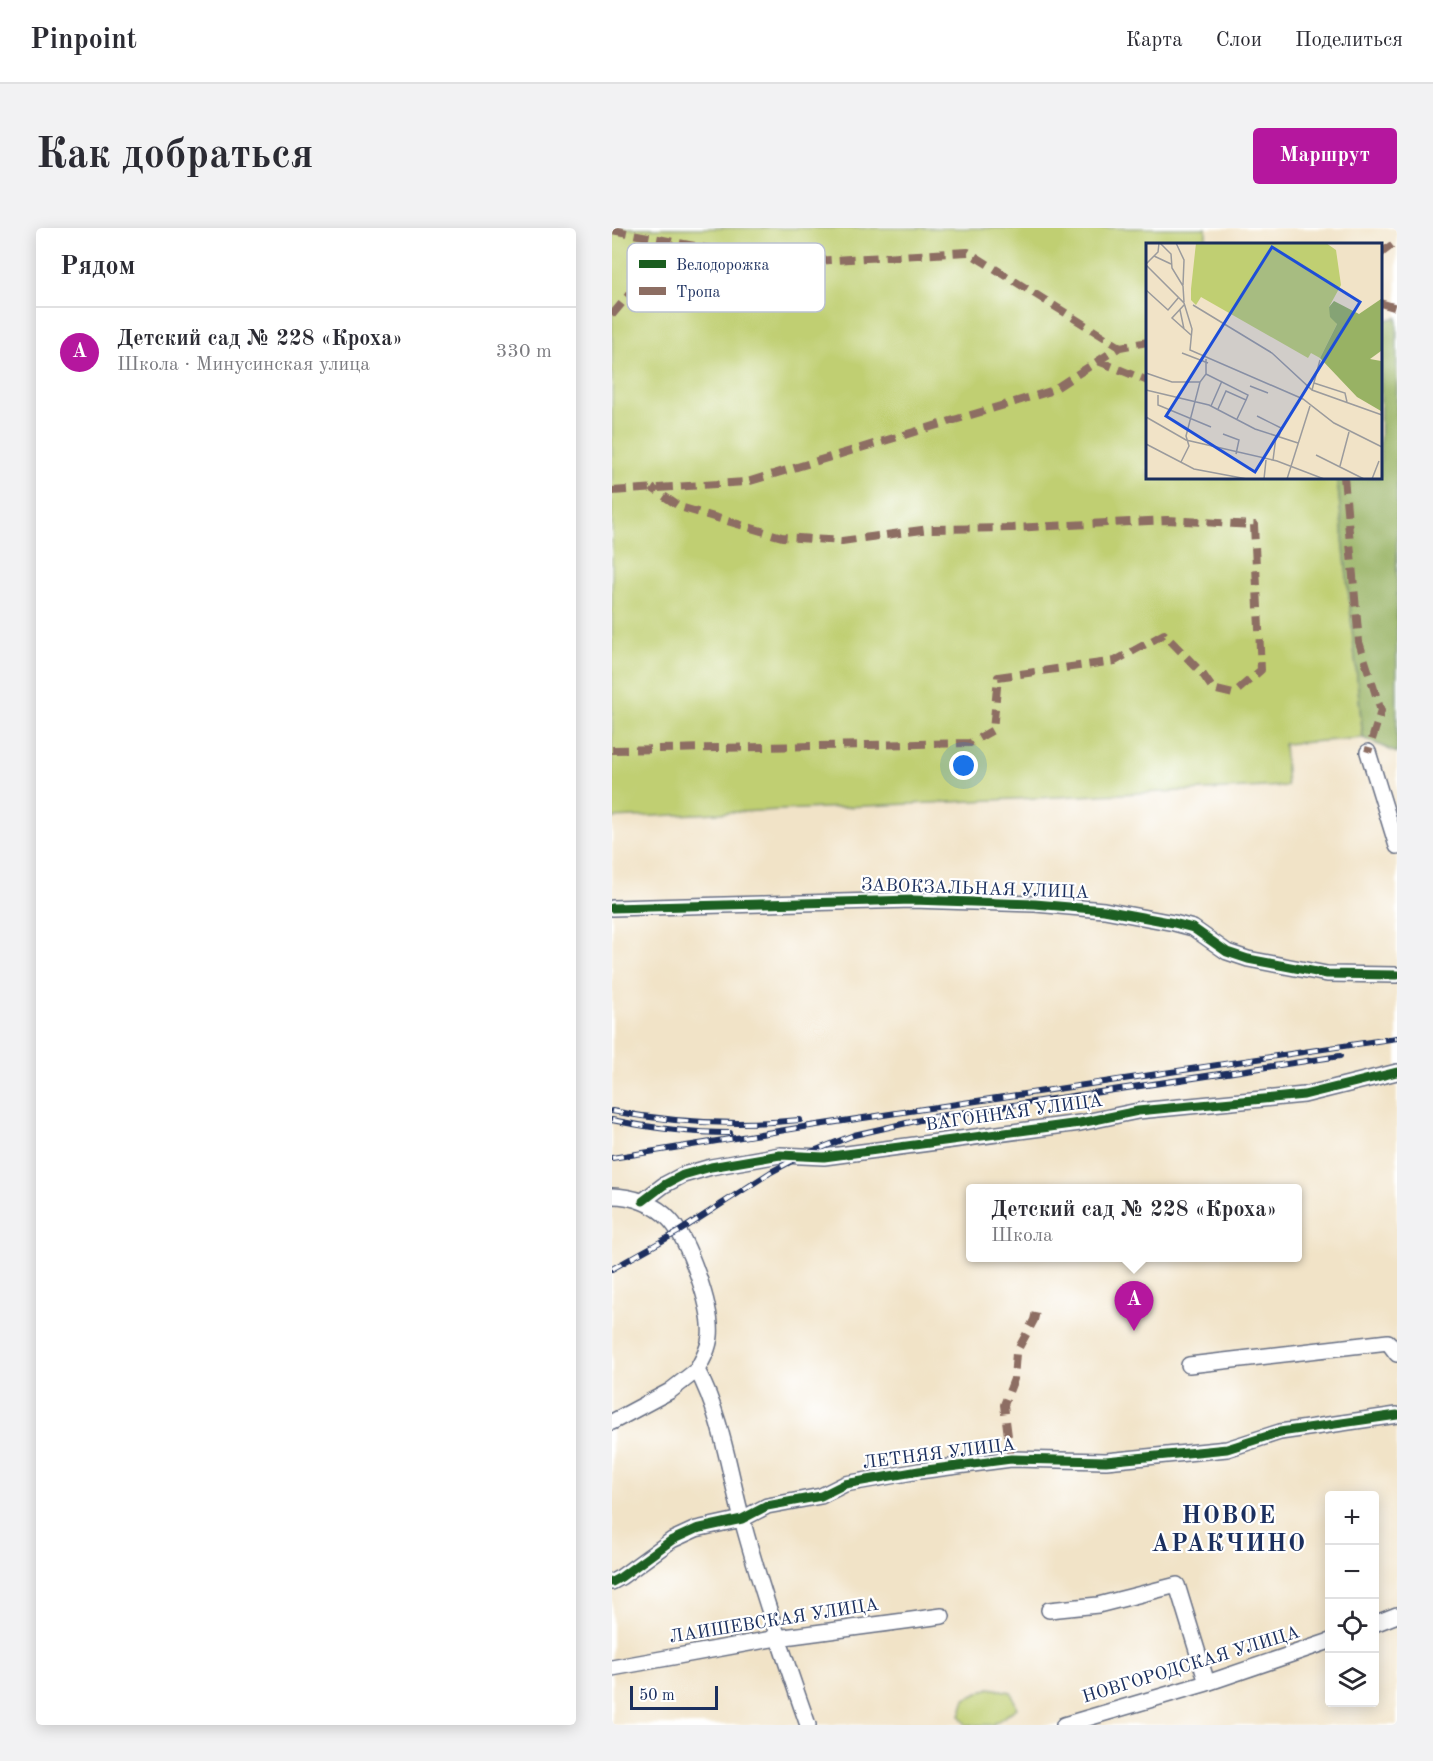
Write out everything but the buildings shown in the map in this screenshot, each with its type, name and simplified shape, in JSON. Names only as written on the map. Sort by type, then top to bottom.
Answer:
[{"type":"street","points":[[1368,752],[1397,846]]},
{"type":"street","name":"ЗАВОКЗАЛЬНАЯ УЛИЦА","points":[[612,908],[913,900],[1046,905],[1104,910],[1193,928],[1227,952],[1248,959],[1327,974],[1397,975]]},
{"type":"street","name":"ВАГОННАЯ УЛИЦА","points":[[642,1201],[683,1175],[711,1167],[780,1155],[824,1157],[1080,1123],[1138,1111],[1304,1095],[1397,1072]]},
{"type":"street","points":[[612,1196],[642,1201],[660,1211],[670,1220],[690,1255],[710,1318],[710,1335],[706,1353],[697,1370],[670,1391],[612,1422]]},
{"type":"street","points":[[1189,1365],[1388,1342],[1397,1353]]},
{"type":"street","points":[[697,1370],[708,1390],[742,1519],[777,1638],[807,1725]]},
{"type":"street","name":"ЛЕТНЯЯ УЛИЦА","points":[[612,1582],[672,1540],[696,1529],[742,1519],[767,1506],[821,1496],[845,1484],[919,1471],[1013,1459],[1106,1461],[1227,1449],[1280,1432],[1396,1417]]},
{"type":"street","points":[[1049,1610],[1098,1605],[1177,1585],[1207,1683]]},
{"type":"street","name":"ЛАИШЕВСКАЯ УЛИЦА","points":[[612,1668],[777,1638],[942,1616]]},
{"type":"street","points":[[1379,1622],[1397,1616]]},
{"type":"street","name":"НОВГОРОДСКАЯ УЛИЦА","points":[[1064,1725],[1207,1683],[1325,1642]]},
{"type":"green space","points":[[612,228],[1206,228],[1206,243],[1146,243],[1146,478],[1337,478],[1363,738],[1284,744],[1287,786],[612,818]]},
{"type":"green space","points":[[1397,317],[1397,753],[1363,738],[1337,478],[1382,478],[1382,321]]},
{"type":"green space","points":[[990,1688],[1011,1692],[1017,1708],[992,1725],[966,1725],[960,1716],[965,1699]]},
{"type":"railway","points":[[612,1158],[1397,1038]]},
{"type":"railway","points":[[612,1269],[678,1232],[771,1172],[801,1156],[854,1135],[933,1117],[1340,1056]]},
{"type":"railway","points":[[612,1111],[706,1122],[752,1123],[800,1120]]},
{"type":"railway","points":[[612,1120],[671,1129],[730,1133]]},
{"type":"marked path","points":[[612,230],[679,243]]},
{"type":"marked path","points":[[1382,252],[1397,241]]},
{"type":"marked path","points":[[825,260],[968,252],[1120,347]]},
{"type":"marked path","points":[[612,315],[627,297]]},
{"type":"marked path","points":[[1382,304],[1397,308]]},
{"type":"marked path","points":[[612,491],[747,482],[1051,391],[1120,347],[1146,342]]},
{"type":"marked path","points":[[1098,361],[1146,380]]},
{"type":"marked path","points":[[1344,478],[1359,642],[1381,711],[1368,752]]},
{"type":"marked path","points":[[612,750],[970,743],[993,730],[998,677],[1115,661],[1164,634],[1202,673],[1213,689],[1233,694],[1261,670],[1254,525],[1167,520],[1012,528],[929,529],[842,541],[782,537],[680,507],[652,488]]},
{"type":"marked path","points":[[1011,1459],[1004,1405],[1014,1379],[1016,1353],[1034,1320],[1037,1307]]},
{"type":"cycle path","points":[[612,908],[913,900],[1035,904],[1104,910],[1174,923],[1193,928],[1227,952],[1248,959],[1327,974],[1397,975]]},
{"type":"cycle path","points":[[643,1201],[664,1185],[683,1175],[711,1167],[780,1155],[824,1157],[1080,1123],[1138,1111],[1304,1095],[1397,1072]]},
{"type":"cycle path","points":[[612,1582],[672,1540],[696,1529],[742,1519],[767,1506],[821,1496],[845,1484],[919,1471],[1011,1459],[1106,1461],[1227,1449],[1280,1432],[1397,1415]]},
{"type":"place","name":"Детский сад № 228 «Кроха»","points":[[1134,1331]]},
{"type":"district","name":"НОВОЕ АРАКЧИНО","points":[[1229,1531]]}]
